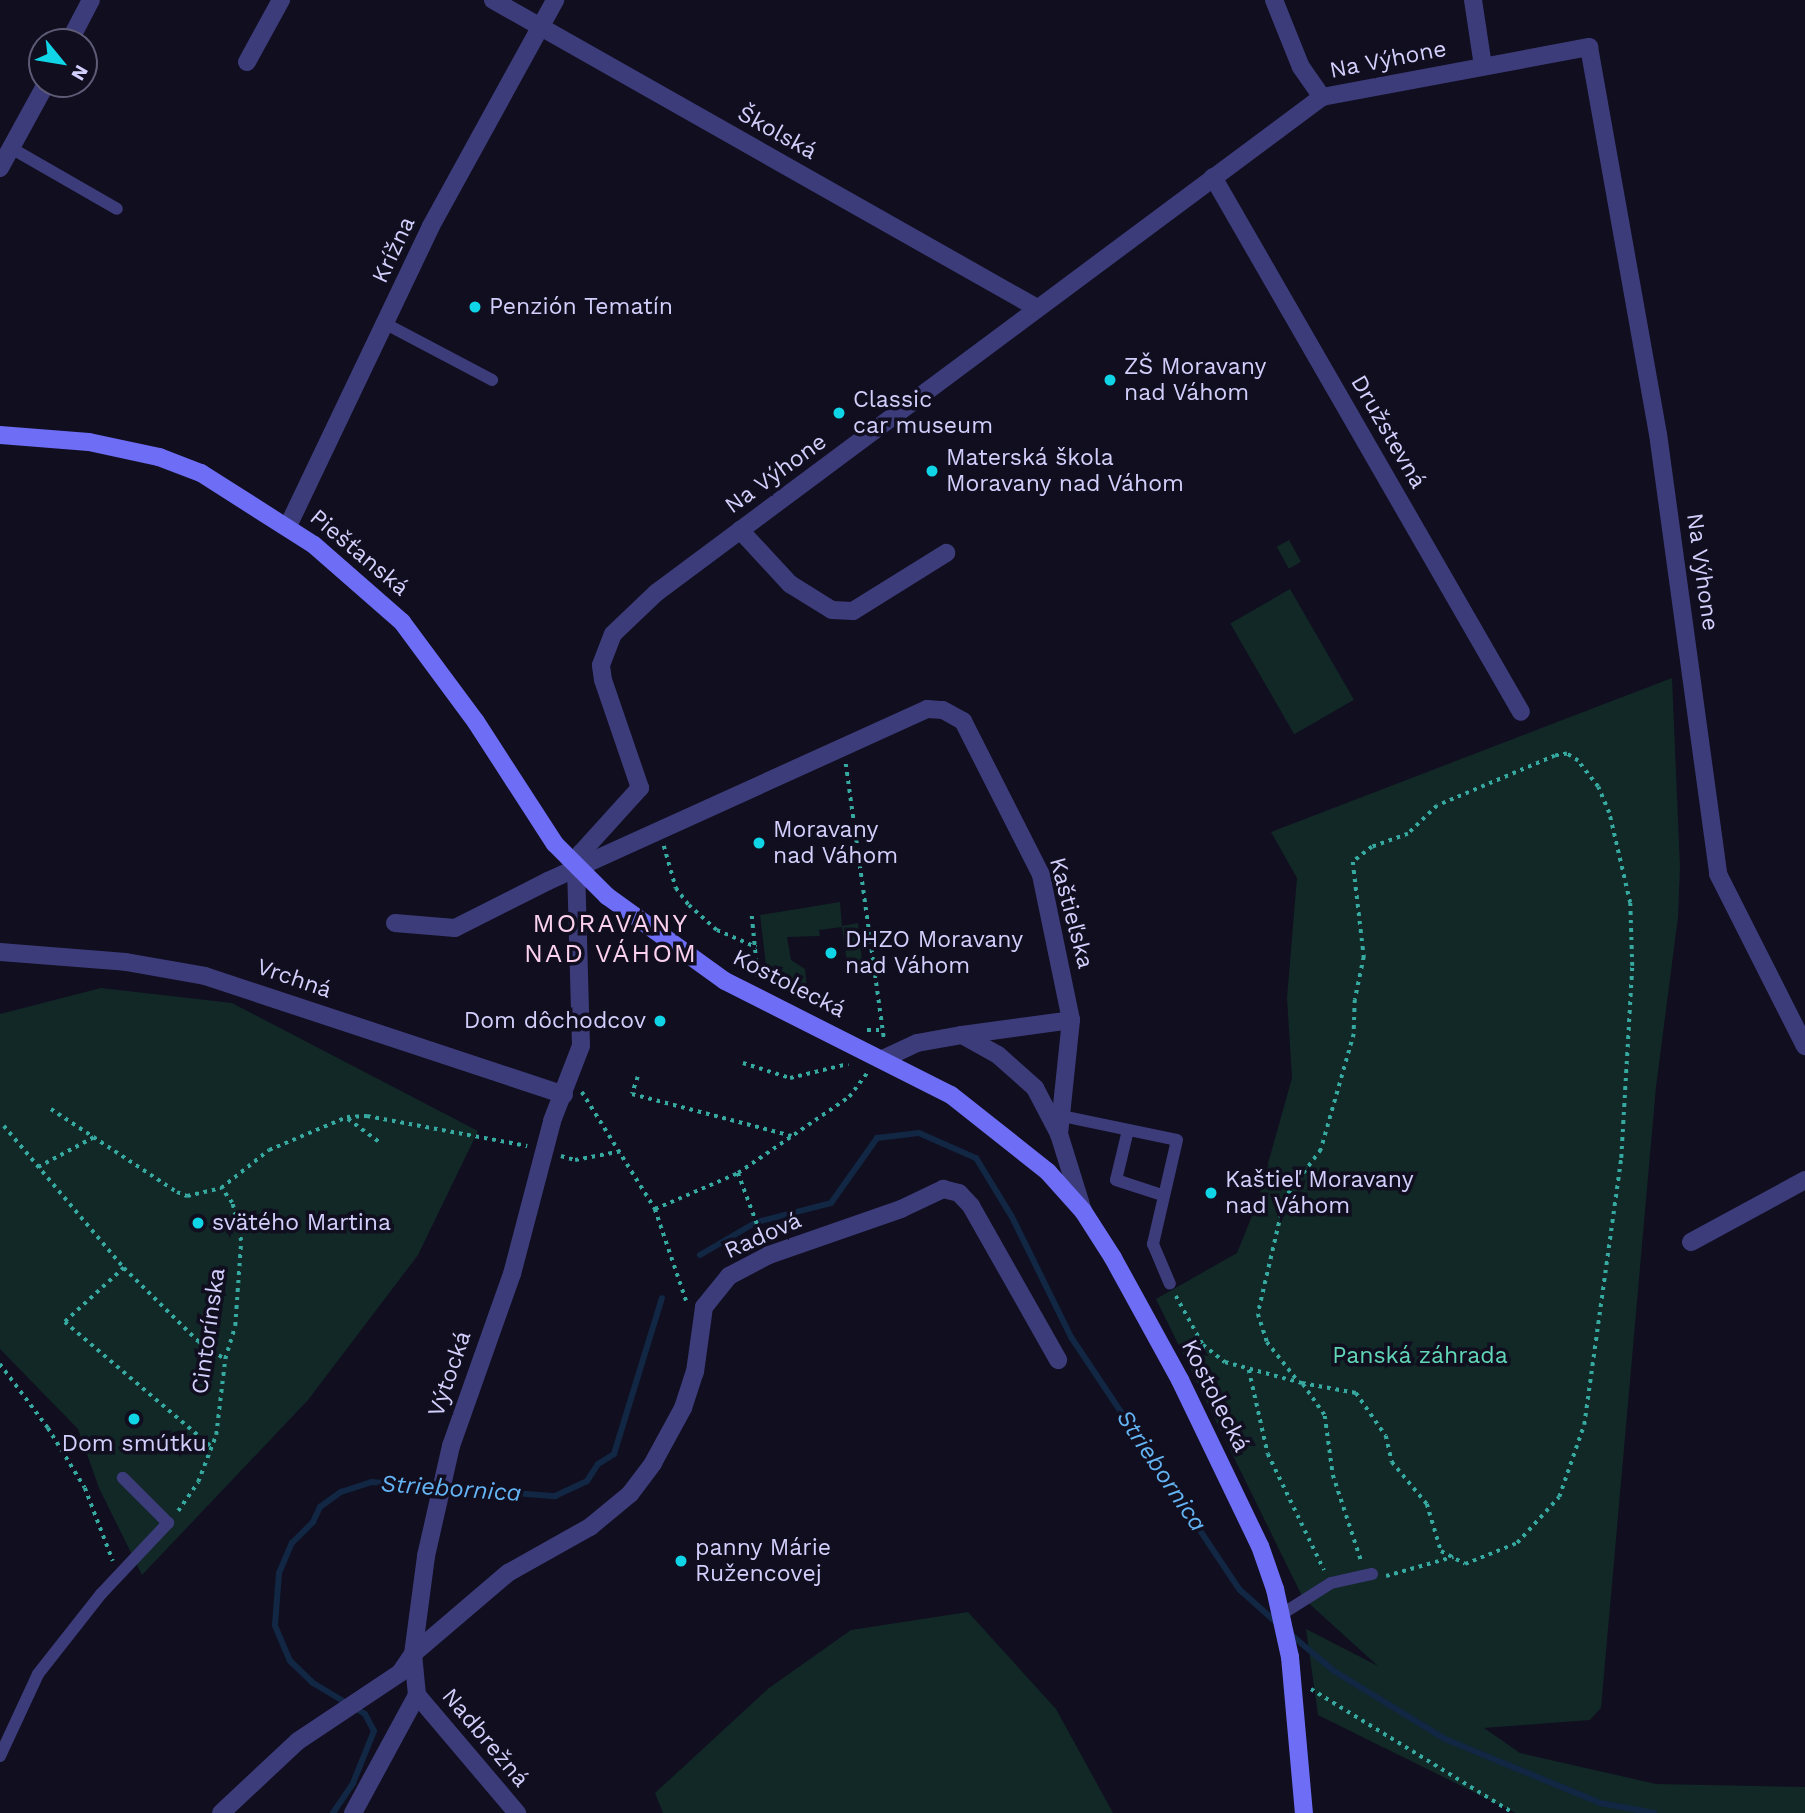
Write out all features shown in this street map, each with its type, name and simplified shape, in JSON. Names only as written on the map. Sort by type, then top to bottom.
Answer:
[{"type":"main road","name":"Piešťanská","points":[[0,435],[89,442],[159,457],[201,473],[288,526],[332,558],[402,622],[576,869]]},
{"type":"main road","name":"Kostolecká","points":[[576,869],[643,925],[725,981],[951,1095],[1010,1137],[1083,1211],[1146,1316],[1217,1453],[1260,1546],[1282,1615],[1293,1682]]},
{"type":"main road","points":[[1293,1682],[1304,1813]]},
{"type":"street","points":[[77,28],[92,0]]},
{"type":"street","points":[[247,62],[281,0]]},
{"type":"street","name":"Školská","points":[[493,0],[1037,308]]},
{"type":"street","name":"Krížna","points":[[288,526],[431,226],[555,0]]},
{"type":"street","points":[[1274,0],[1301,66],[1322,97]]},
{"type":"street","points":[[1473,0],[1483,66]]},
{"type":"street","name":"Na Výhone","points":[[576,869],[581,853],[640,788],[607,698],[601,665],[605,649],[621,625],[656,593],[1322,97],[1589,47],[1658,434],[1718,874],[1805,1046]]},
{"type":"street","points":[[0,168],[38,98]]},
{"type":"street","name":"Družstevná","points":[[1213,177],[1521,712]]},
{"type":"street","name":"Na Výhone","points":[[740,530],[790,584],[832,610],[853,611],[946,553]]},
{"type":"street","name":"Kaštieľska","points":[[843,747],[927,709],[943,710],[963,721],[1041,875],[1071,1020]]},
{"type":"street","points":[[396,923],[455,928],[576,869],[843,747]]},
{"type":"street","name":"Výtocká","points":[[417,1695],[414,1654],[426,1556],[446,1471],[478,1363],[512,1274],[544,1150],[567,1089],[583,1021],[576,869]]},
{"type":"street","name":"Vrchná","points":[[0,952],[126,962],[205,976],[567,1089]]},
{"type":"street","points":[[876,1059],[917,1043],[1071,1020]]},
{"type":"street","name":"Kostolecká","points":[[1060,1125],[1071,1020]]},
{"type":"street","name":"Kostolecká","points":[[962,1035],[998,1055],[1035,1088],[1060,1125],[1083,1211]]},
{"type":"street","points":[[1691,1242],[1805,1180]]},
{"type":"street","name":"Radová","points":[[414,1654],[508,1573],[590,1527],[630,1494],[653,1463],[682,1408],[695,1373],[704,1307],[729,1276],[769,1255],[901,1209],[943,1189],[959,1193],[971,1206],[1058,1360]]},
{"type":"street","points":[[221,1813],[298,1741],[400,1673],[414,1654]]},
{"type":"street","points":[[353,1813],[417,1695]]},
{"type":"street","name":"Nadbrežná","points":[[417,1695],[517,1813]]},
{"type":"lane","points":[[11,148],[117,209]]},
{"type":"lane","points":[[386,324],[492,380]]},
{"type":"lane","points":[[1060,1125],[1128,1130],[1177,1140],[1162,1195],[1153,1244],[1170,1284]]},
{"type":"lane","points":[[1128,1130],[1116,1180],[1162,1195]]},
{"type":"lane","points":[[0,1756],[38,1674],[111,1583],[168,1523],[123,1478]]},
{"type":"lane","points":[[1282,1615],[1331,1583],[1372,1574]]},
{"type":"path","points":[[655,1209],[738,1173],[849,1097],[885,1043],[843,747]]},
{"type":"path","points":[[1170,1284],[1203,1345],[1224,1362],[1249,1370],[1299,1381],[1356,1393],[1386,1436],[1392,1462],[1427,1504],[1441,1551],[1453,1557],[1465,1564],[1517,1543],[1559,1497],[1584,1425],[1622,1158],[1632,966],[1630,904],[1609,813],[1598,787],[1567,754],[1437,806],[1408,834],[1372,847],[1353,862],[1364,957],[1355,1000],[1354,1034],[1321,1150],[1285,1198],[1258,1314],[1267,1342],[1299,1381],[1325,1416],[1343,1513],[1358,1556],[1372,1574],[1412,1572],[1453,1557]]},
{"type":"path","points":[[658,831],[676,888],[689,905],[718,930],[755,947]]},
{"type":"path","points":[[752,916],[758,980]]},
{"type":"path","points":[[859,1031],[882,1030]]},
{"type":"path","points":[[743,1063],[790,1078],[857,1062]]},
{"type":"path","points":[[638,1077],[632,1094],[792,1136]]},
{"type":"path","points":[[567,1089],[582,1092],[622,1151],[655,1209],[699,1334]]},
{"type":"path","points":[[51,1109],[187,1196],[221,1188],[262,1155],[298,1135],[347,1117],[367,1116],[544,1150],[575,1160],[622,1151]]},
{"type":"path","points":[[347,1117],[382,1144]]},
{"type":"path","points":[[4,1126],[124,1268],[198,1340],[226,1359]]},
{"type":"path","points":[[38,1167],[96,1136]]},
{"type":"path","points":[[738,1173],[769,1255]]},
{"type":"path","name":"Cintorínska","points":[[168,1523],[193,1491],[212,1447],[226,1359],[235,1326],[241,1241],[232,1203],[221,1188]]},
{"type":"path","points":[[124,1268],[65,1322],[212,1447]]},
{"type":"path","points":[[0,1364],[48,1428],[85,1488],[106,1533],[114,1567],[111,1583]]},
{"type":"path","points":[[1249,1370],[1268,1454],[1331,1583]]},
{"type":"path","points":[[1293,1682],[1513,1813]]},
{"type":"green space","points":[[1289,540],[1301,562],[1289,569],[1277,547]]},
{"type":"green space","points":[[1290,589],[1354,700],[1294,734],[1230,624]]},
{"type":"green space","name":"Panská záhrada","points":[[1672,678],[1680,867],[1678,917],[1656,1087],[1601,1708],[1590,1720],[1484,1728],[1520,1753],[1656,1784],[1805,1787],[1805,1813],[1516,1813],[1318,1715],[1306,1629],[1378,1666],[1303,1598],[1156,1299],[1237,1253],[1256,1206],[1292,1078],[1287,998],[1297,878],[1271,832]]},
{"type":"green space","points":[[840,902],[842,926],[858,923],[862,961],[847,963],[842,927],[819,930],[820,936],[787,937],[791,960],[805,969],[808,997],[767,974],[760,915]]},
{"type":"green space","points":[[101,988],[232,1003],[478,1131],[418,1255],[308,1400],[142,1575],[99,1488],[78,1429],[0,1349],[0,1014]]},
{"type":"green space","points":[[968,1612],[1056,1709],[1113,1813],[663,1813],[655,1793],[769,1688],[851,1630]]},
{"type":"waterway","name":"Striebornica","points":[[761,1221],[831,1203],[877,1138],[919,1133],[976,1158],[1012,1217],[1071,1337],[1240,1590],[1278,1624]]},
{"type":"waterway","name":"Striebornica","points":[[700,1255],[753,1224]]},
{"type":"waterway","name":"Striebornica","points":[[333,1813],[353,1783],[374,1731],[365,1714],[313,1683],[290,1661],[275,1625],[279,1573],[292,1543],[313,1522],[320,1507],[341,1492],[371,1482],[555,1496],[587,1481],[598,1464],[614,1454],[662,1298]]},
{"type":"waterway","name":"Striebornica","points":[[1289,1633],[1334,1671],[1445,1739],[1600,1803],[1654,1813]]},
{"type":"place","name":"Penzión Tematín","points":[[475,307]]},
{"type":"place","name":"ZŠ Moravany nad Váhom","points":[[1110,380]]},
{"type":"place","name":"Classic car museum","points":[[839,413]]},
{"type":"place","name":"Materská škola Moravany nad Váhom","points":[[932,471]]},
{"type":"place","name":"Moravany nad Váhom","points":[[759,843]]},
{"type":"place","name":"DHZO Moravany nad Váhom","points":[[831,953]]},
{"type":"place","name":"Dom dôchodcov","points":[[660,1021]]},
{"type":"place","name":"Kaštieľ Moravany nad Váhom","points":[[1211,1193]]},
{"type":"place","name":"svätého Martina","points":[[198,1223]]},
{"type":"place","name":"Dom smútku","points":[[134,1419]]},
{"type":"place","name":"panny Márie Ružencovej","points":[[681,1561]]},
{"type":"district","name":"MORAVANY NAD VÁHOM","points":[[611,939]]}]
